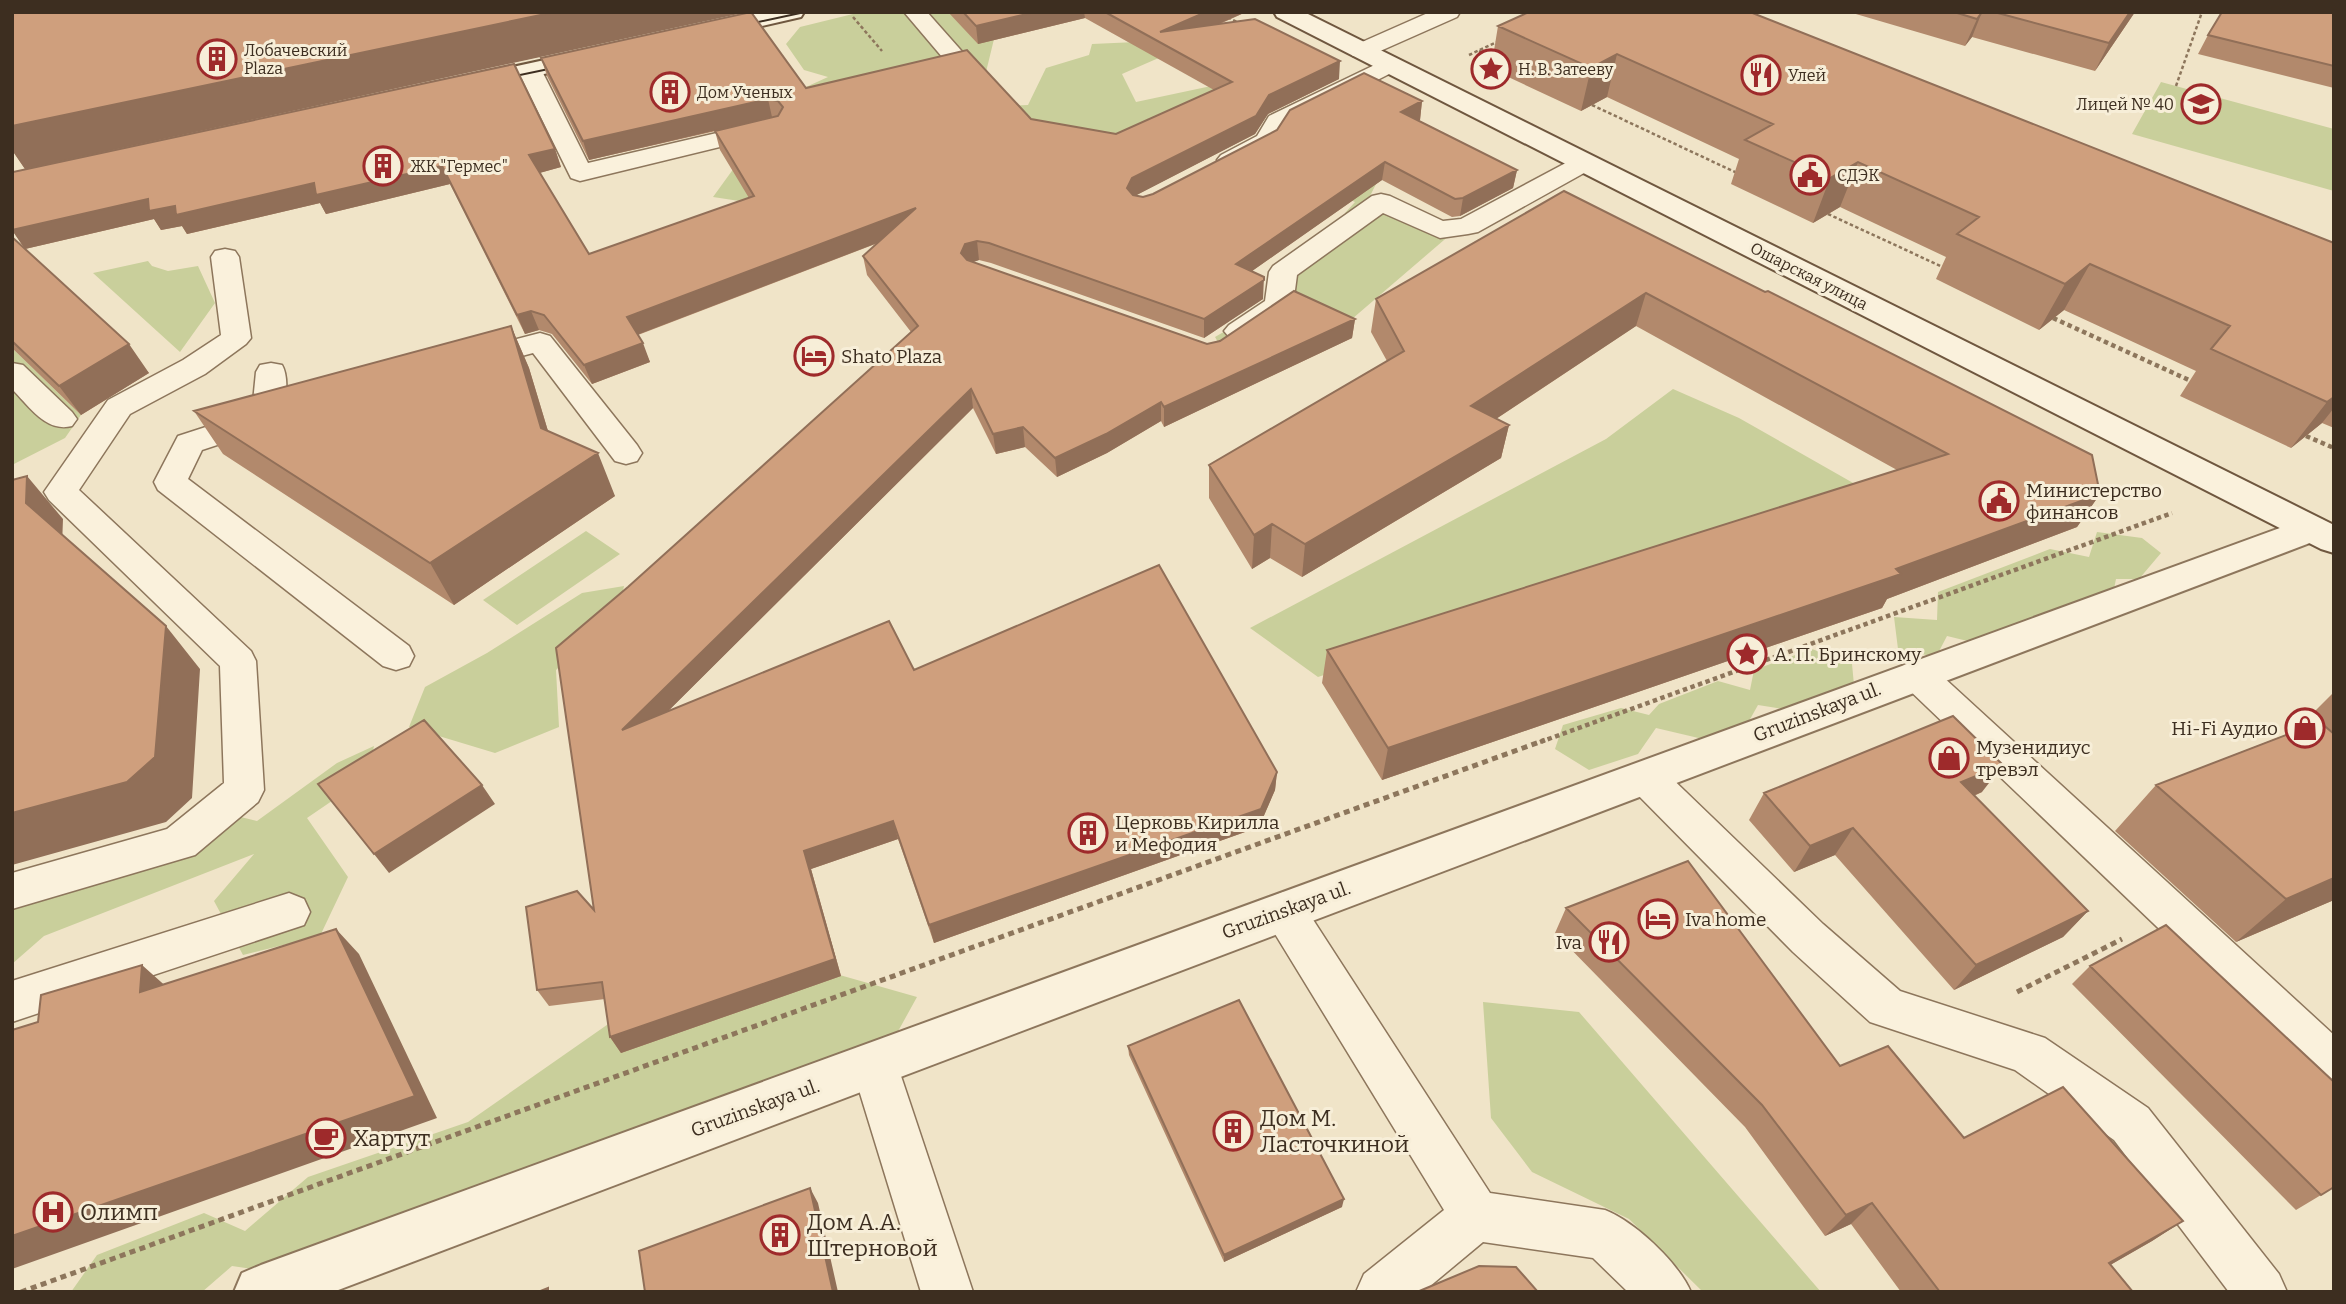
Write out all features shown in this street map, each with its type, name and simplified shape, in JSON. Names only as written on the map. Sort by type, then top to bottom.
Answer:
[{"type":"street","points":[[688,36],[793,12]]},
{"type":"street","name":"Ошарская улица","points":[[1285,12],[2322,534]]},
{"type":"street","points":[[436,91],[622,50]]},
{"type":"street","name":"Gruzinskaya ul.","points":[[261,1292],[1917,675],[2322,534]]},
{"type":"lane","points":[[902,74],[958,61],[915,12]]},
{"type":"lane","points":[[1361,51],[1449,12]]},
{"type":"lane","points":[[1204,173],[1266,141],[1279,121],[1389,65]]},
{"type":"lane","points":[[530,71],[580,173],[772,127]]},
{"type":"lane","points":[[1218,345],[1279,305],[1283,272],[1381,202],[1440,230],[1468,226],[1584,163]]},
{"type":"lane","points":[[12,891],[180,843],[244,790],[238,661],[61,492],[119,407],[194,367],[236,338],[225,257]]},
{"type":"lane","points":[[449,367],[540,342],[626,453]]},
{"type":"lane","points":[[12,372],[61,419]]},
{"type":"lane","points":[[271,372],[280,414],[188,443],[170,482],[396,656]]},
{"type":"lane","points":[[1917,675],[2332,1062]]},
{"type":"lane","points":[[1645,777],[1808,938],[1886,1007],[2029,1053],[2131,1124],[2261,1292]]},
{"type":"lane","points":[[1284,911],[1476,1216]]},
{"type":"lane","points":[[12,1002],[289,912]]},
{"type":"lane","points":[[874,1064],[947,1292]]},
{"type":"lane","points":[[1382,1292],[1476,1216],[1605,1235],[1665,1292]]},
{"type":"path","points":[[2176,86],[2202,12]]},
{"type":"path","points":[[853,17],[902,74]]},
{"type":"path","points":[[1418,79],[1503,40]]},
{"type":"path","points":[[1478,51],[1503,63]]},
{"type":"path","points":[[1592,105],[1745,176]]},
{"type":"path","points":[[1828,214],[1948,270]]},
{"type":"path","points":[[2053,318],[2191,382]]},
{"type":"path","points":[[2306,436],[2334,448]]},
{"type":"path","points":[[21,1292],[2185,508]]},
{"type":"path","points":[[1948,1027],[2173,915]]},
{"type":"green space","points":[[861,12],[965,12],[995,35],[986,72],[788,107],[806,87],[828,77],[804,70],[786,44],[800,27]]},
{"type":"green space","points":[[1202,39],[1122,74],[1136,102],[1216,85],[1227,98],[1169,128],[766,205],[713,197],[734,168],[962,108],[1028,105],[1046,68],[1089,55],[1092,44]]},
{"type":"green space","points":[[2161,82],[2334,129],[2334,191],[2132,134]]},
{"type":"green space","points":[[1308,182],[1377,182],[1370,196],[1451,234],[1345,325],[1232,366],[1215,337],[1292,292],[1295,273],[1359,224],[1345,213],[1355,202]]},
{"type":"green space","points":[[148,261],[152,266],[168,271],[198,266],[215,303],[180,352],[93,273]]},
{"type":"green space","points":[[12,348],[81,415],[65,438],[12,465]]},
{"type":"green space","points":[[1673,389],[1739,418],[1869,492],[1318,677],[1250,628],[1606,439]]},
{"type":"green space","points":[[586,531],[620,554],[517,625],[483,600]]},
{"type":"green space","points":[[2097,532],[2142,538],[2161,553],[2139,579],[2116,579],[2113,594],[1984,645],[1947,636],[1936,657],[1898,649],[1894,617],[1937,620],[1938,592],[2050,549],[2089,557]]},
{"type":"green space","points":[[624,586],[619,609],[556,670],[559,727],[495,753],[409,727],[425,687],[487,653],[582,593]]},
{"type":"green space","points":[[1812,649],[1852,664],[1854,685],[1797,711],[1758,705],[1749,721],[1707,740],[1656,728],[1638,754],[1589,770],[1555,749],[1563,725],[1621,708],[1649,715],[1659,704],[1718,681],[1750,690],[1754,670]]},
{"type":"green space","points":[[374,746],[367,777],[307,818],[348,877],[320,936],[243,955],[214,901],[254,854],[44,936],[12,964],[12,872],[13,878],[44,896],[212,810],[257,821],[337,763]]},
{"type":"green space","points":[[815,968],[917,997],[891,1044],[287,1274],[232,1266],[202,1292],[71,1292],[97,1255],[204,1213],[245,1231],[308,1177],[468,1122],[614,1020]]},
{"type":"green space","points":[[1483,1002],[1579,1012],[1821,1292],[1703,1292],[1629,1219],[1532,1172],[1491,1118]]},
{"type":"building","name":"Лобачевский Plaza","points":[[12,12],[555,12],[12,126]]},
{"type":"building","points":[[751,12],[806,88],[967,50],[1031,119],[1116,134],[1232,82],[1105,12],[1206,12],[1160,32],[1255,19],[1340,61],[1269,95],[1256,116],[1132,178],[1127,188],[1133,195],[1143,197],[1153,194],[1277,130],[1290,110],[1364,73],[1422,101],[1401,112],[1517,170],[1463,198],[1455,199],[1385,162],[1236,264],[1264,277],[1264,280],[1204,319],[989,243],[977,241],[965,244],[961,253],[967,260],[1207,344],[1220,341],[1294,291],[1355,319],[1164,407],[1161,402],[1106,434],[1055,458],[1023,427],[993,434],[971,389],[622,730],[889,621],[914,670],[1159,565],[1277,772],[1261,809],[929,925],[893,821],[804,851],[835,959],[610,1037],[602,982],[537,990],[526,907],[577,891],[594,910],[556,648],[628,587],[918,326],[863,256],[916,208],[627,317],[643,343],[584,365],[544,315],[531,311],[517,315],[442,166],[316,195],[314,183],[176,215],[175,206],[149,211],[148,199],[12,230],[13,172],[514,64],[555,149],[529,155],[589,254],[754,196],[715,131],[778,116],[783,107],[778,101],[768,99],[583,141],[541,58]]},
{"type":"building","points":[[963,12],[1035,12],[976,26]]},
{"type":"building","points":[[1529,12],[1750,12],[2334,243],[2334,397],[2327,402],[2211,349],[2230,326],[2090,264],[2065,284],[1957,234],[1979,217],[1858,162],[1830,178],[1745,140],[1773,124],[1617,54],[1591,68],[1498,26]]},
{"type":"building","points":[[1954,12],[1982,12],[1977,19]]},
{"type":"building","points":[[1994,12],[2130,12],[2109,43]]},
{"type":"building","points":[[2222,12],[2334,12],[2334,66],[2208,35]]},
{"type":"building","points":[[1564,191],[2092,455],[2100,494],[1896,569],[1901,574],[1388,748],[1327,650],[1948,454],[1646,293],[1471,406],[1509,425],[1305,544],[1272,524],[1254,535],[1209,465],[1404,351],[1376,299]]},
{"type":"building","points":[[12,237],[129,344],[59,386],[12,341]]},
{"type":"building","points":[[511,326],[541,428],[598,453],[430,563],[194,411]]},
{"type":"building","points":[[27,476],[26,503],[166,626],[155,757],[127,782],[12,813],[12,480]]},
{"type":"building","points":[[1953,716],[2003,765],[1961,782],[2088,911],[1976,965],[1853,828],[1810,846],[1764,793]]},
{"type":"building","points":[[424,720],[482,785],[374,854],[318,784]]},
{"type":"building","points":[[2320,722],[2334,734],[2334,878],[2286,899],[2156,785]]},
{"type":"building","points":[[1688,861],[1840,1066],[1888,1046],[1964,1138],[2063,1087],[2183,1221],[2109,1263],[2133,1292],[1940,1292],[1872,1203],[1846,1215],[1762,1105],[1566,908]]},
{"type":"building","points":[[2166,925],[2334,1082],[2334,1187],[2321,1195],[2090,966]]},
{"type":"building","points":[[336,929],[415,1096],[12,1236],[12,1030],[38,1022],[41,995],[142,965],[140,992]]},
{"type":"building","name":"Дом М. Ласточкиной","points":[[1239,1000],[1344,1199],[1224,1255],[1128,1046]]},
{"type":"building","name":"Дом А.А. Штерновой","points":[[810,1188],[833,1292],[645,1292],[639,1251]]},
{"type":"building","points":[[1479,1266],[1516,1267],[1538,1292],[1417,1292]]},
{"type":"tram line","points":[[740,26],[805,12]]},
{"type":"tram line","points":[[501,79],[563,66]]},
{"type":"place","name":"Лобачевский Plaza","points":[[217,59]]},
{"type":"place","name":"Н. В. Затееву","points":[[1491,69]]},
{"type":"place","name":"Улей","points":[[1761,75]]},
{"type":"place","name":"Дом Ученых","points":[[670,92]]},
{"type":"place","name":"Лицей № 40","points":[[2201,104]]},
{"type":"place","name":"ЖК \"Гермес\"","points":[[383,166]]},
{"type":"place","name":"СДЭК","points":[[1810,175]]},
{"type":"place","name":"Shato Plaza","points":[[814,356]]},
{"type":"place","name":"Министерство финансов","points":[[1999,501]]},
{"type":"place","name":"А. П. Бринскому","points":[[1747,654]]},
{"type":"place","name":"Hi-Fi Аудио","points":[[2305,728]]},
{"type":"place","name":"Музенидиус тревэл","points":[[1949,758]]},
{"type":"place","name":"Церковь Кирилла и Мефодия","points":[[1088,833]]},
{"type":"place","name":"Iva home","points":[[1658,919]]},
{"type":"place","name":"Iva","points":[[1609,942]]},
{"type":"place","name":"Дом М. Ласточкиной","points":[[1233,1131]]},
{"type":"place","name":"Хартут","points":[[326,1138]]},
{"type":"place","name":"Олимп","points":[[53,1212]]},
{"type":"place","name":"Дом А.А. Штерновой","points":[[780,1235]]}]
